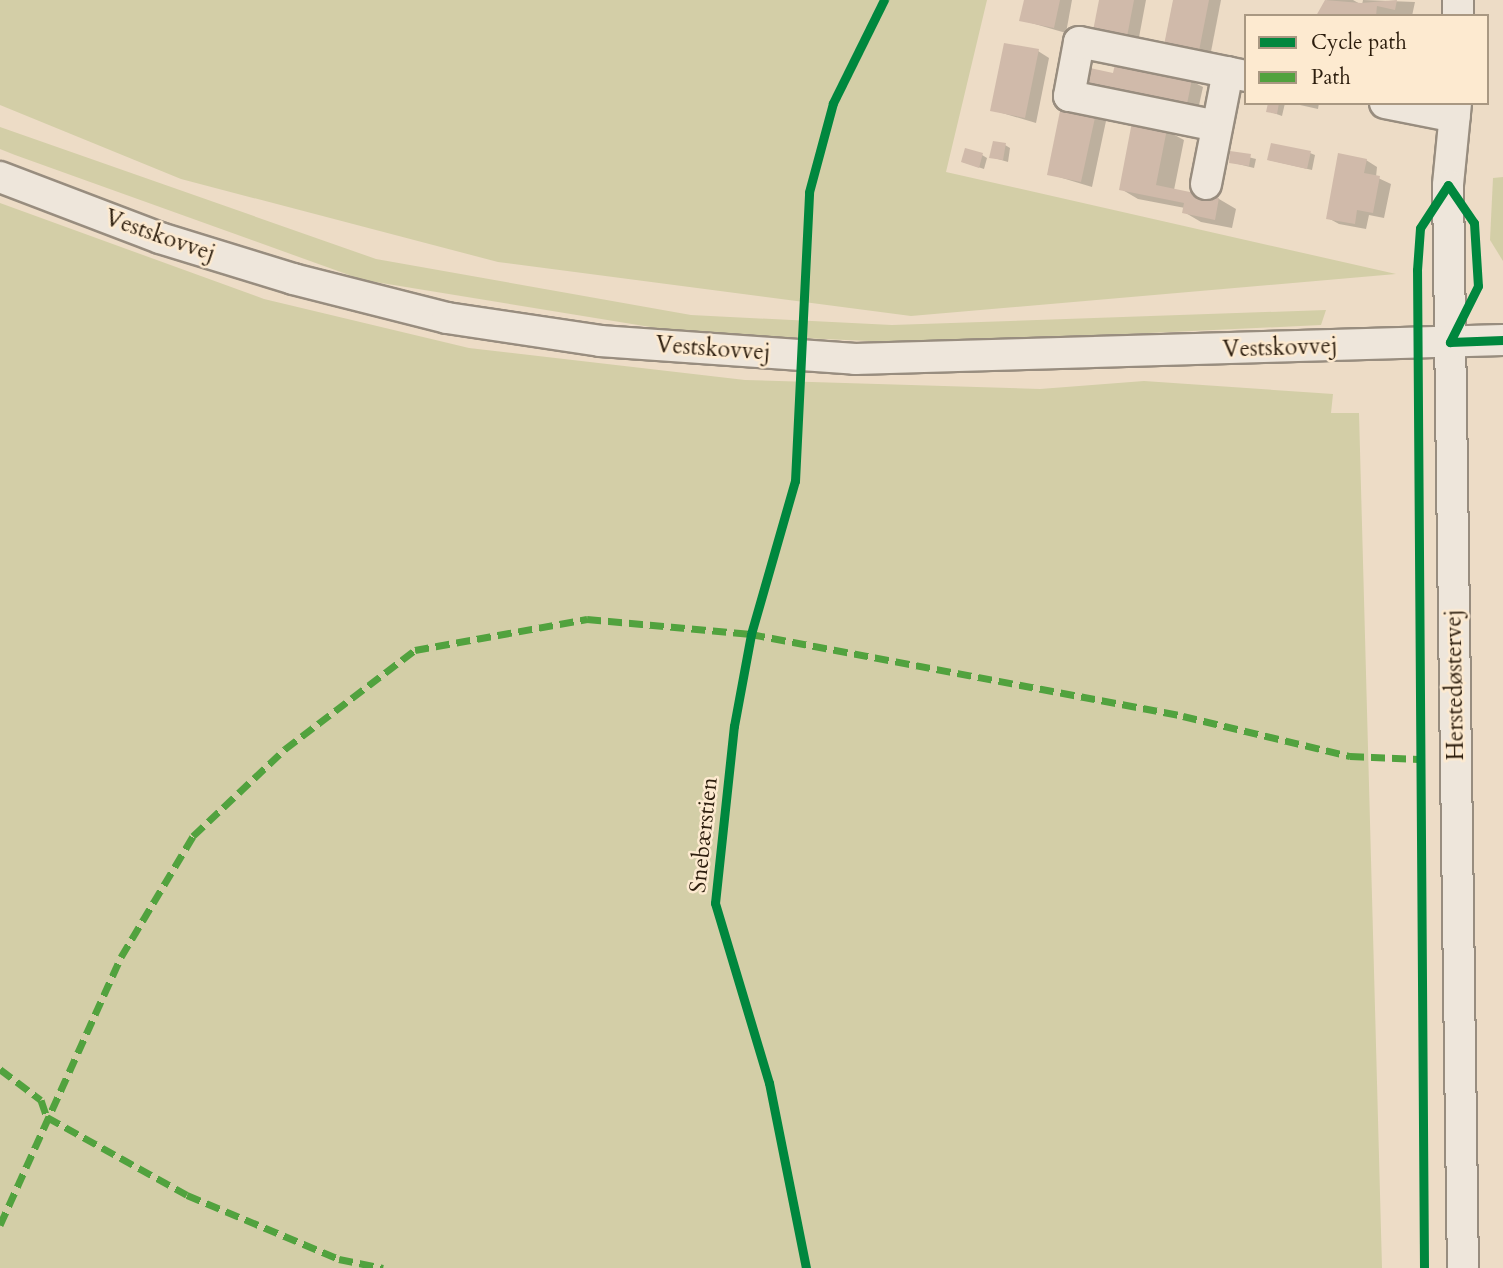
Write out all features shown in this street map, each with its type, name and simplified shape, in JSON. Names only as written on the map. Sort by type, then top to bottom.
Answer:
[{"type":"street","points":[[1206,184],[1217,126],[1237,74],[1079,42],[1069,96],[1217,126]]},
{"type":"street","points":[[1405,105],[1456,110]]},
{"type":"street","name":"Herstedøstervej","points":[[1456,110],[1448,185],[1463,1268]]},
{"type":"street","name":"Vestskovvej","points":[[0,177],[160,238],[293,279],[447,318],[600,341],[855,359],[1503,340]]},
{"type":"shaded area","points":[[0,0],[987,0],[946,172],[1396,274],[911,316],[498,262],[181,179],[0,105]]},
{"type":"shaded area","points":[[0,127],[376,259],[691,315],[892,325],[1326,310],[1321,325],[1128,334],[891,342],[687,333],[363,280],[0,149]]},
{"type":"shaded area","points":[[1503,177],[1503,261],[1490,240],[1493,178]]},
{"type":"shaded area","points":[[0,203],[264,299],[469,348],[745,380],[1040,389],[1144,381],[1333,394],[1331,413],[1359,413],[1382,1268],[0,1268]]},
{"type":"building","points":[[1024,0],[1060,0],[1054,28],[1019,21]]},
{"type":"building","points":[[1099,0],[1134,0],[1126,42],[1092,36]]},
{"type":"building","points":[[1173,0],[1209,0],[1198,56],[1163,50]]},
{"type":"building","points":[[1325,0],[1361,3],[1397,0],[1395,10],[1377,6],[1376,14],[1317,14]]},
{"type":"building","points":[[1004,43],[1039,49],[1025,118],[990,111]]},
{"type":"building","points":[[1115,64],[1192,79],[1185,114],[1085,92],[1090,68],[1113,73]]},
{"type":"building","points":[[1268,105],[1279,105],[1277,114],[1266,112]]},
{"type":"building","points":[[1061,106],[1096,113],[1081,182],[1047,175]]},
{"type":"building","points":[[1132,122],[1167,129],[1156,185],[1219,198],[1215,220],[1182,213],[1184,203],[1119,190]]},
{"type":"building","points":[[993,141],[1006,143],[1003,160],[989,158]]},
{"type":"building","points":[[1271,143],[1311,151],[1307,169],[1267,160]]},
{"type":"building","points":[[965,148],[983,153],[979,168],[961,162]]},
{"type":"building","points":[[1230,151],[1251,154],[1249,166],[1229,163]]},
{"type":"building","points":[[1338,153],[1367,159],[1364,173],[1380,176],[1373,213],[1357,210],[1355,224],[1326,219]]},
{"type":"marked path","points":[[0,1225],[121,957],[193,836],[285,749],[415,650],[587,619],[751,634],[1183,716],[1350,756],[1419,759]]},
{"type":"marked path","points":[[0,1069],[41,1100],[47,1117],[187,1195],[339,1259],[383,1268]]},
{"type":"cycle path","name":"Snebærstien","points":[[806,1268],[769,1083],[715,903],[734,726],[751,634],[795,481],[809,192],[833,103],[884,0]]},
{"type":"cycle path","points":[[1424,1268],[1417,270],[1420,228],[1448,185],[1474,223],[1478,286],[1450,342],[1503,340]]}]
